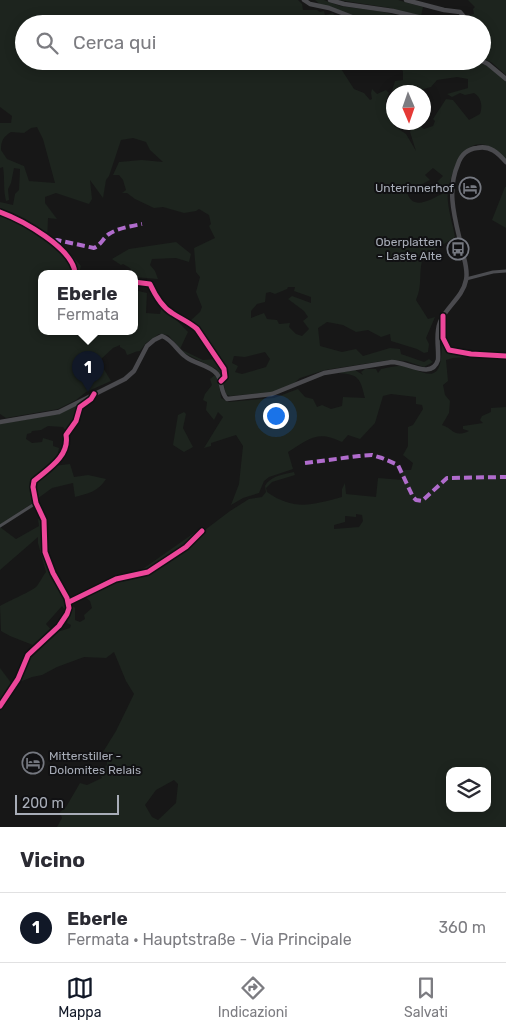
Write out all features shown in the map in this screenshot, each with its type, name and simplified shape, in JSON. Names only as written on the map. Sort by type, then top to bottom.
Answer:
[{"type":"main road","points":[[304,0],[310,4],[329,8],[347,15]]},
{"type":"main road","points":[[330,0],[410,15]]},
{"type":"main road","points":[[406,0],[444,10],[460,12],[462,15]]},
{"type":"main road","points":[[491,66],[506,79]]},
{"type":"main road","points":[[0,422],[59,412],[128,378],[134,371],[143,352],[154,340],[162,336],[170,341],[186,357],[216,372],[227,399],[272,394],[339,369],[392,362],[400,362],[422,370],[434,368],[438,360],[438,332],[443,316],[464,287],[466,279],[466,265],[452,203],[454,173],[464,154],[475,148],[489,148],[506,162]]},
{"type":"street","points":[[0,212],[14,217],[54,242],[75,270]]},
{"type":"street","points":[[466,279],[493,272],[506,271]]},
{"type":"street","points":[[138,282],[150,284],[153,293],[170,312],[197,329],[224,369],[225,377],[221,381]]},
{"type":"street","points":[[443,316],[443,338],[449,350],[471,354],[506,356]]},
{"type":"street","points":[[0,706],[18,679],[30,653],[51,635],[67,614],[69,602],[53,573],[45,552],[44,520],[36,503],[32,487],[34,481],[62,454],[67,440],[66,435],[76,421],[80,407],[91,399],[94,394]]},
{"type":"street","points":[[0,526],[36,503]]},
{"type":"street","points":[[69,602],[116,579],[148,572],[186,547],[202,531]]},
{"type":"shaded area","points":[[0,0],[298,0],[302,4],[303,10],[324,11],[325,15],[15,15],[15,70],[342,70],[354,89],[364,93],[370,100],[372,99],[372,89],[377,94],[386,90],[386,130],[400,130],[406,134],[416,151],[411,130],[431,130],[435,121],[433,119],[446,99],[453,100],[469,120],[480,114],[481,102],[474,93],[465,95],[460,93],[452,97],[447,94],[468,88],[468,79],[457,77],[437,80],[431,87],[431,85],[394,85],[395,81],[403,80],[402,70],[491,70],[491,68],[506,82],[506,159],[494,149],[483,144],[474,145],[466,150],[455,168],[448,191],[449,208],[455,237],[423,257],[416,300],[428,319],[435,317],[426,338],[429,344],[428,352],[424,353],[391,341],[390,334],[381,337],[368,330],[356,332],[343,325],[327,322],[318,328],[320,346],[342,352],[356,349],[363,356],[390,348],[400,349],[401,354],[424,362],[429,359],[433,362],[424,367],[406,361],[389,360],[325,370],[300,378],[294,383],[273,392],[230,396],[226,394],[222,377],[216,369],[184,353],[181,349],[203,360],[215,359],[216,353],[190,321],[200,312],[202,307],[196,292],[200,277],[196,272],[194,248],[215,238],[209,226],[211,224],[209,215],[199,209],[184,213],[163,207],[154,208],[127,193],[122,193],[126,190],[123,180],[119,175],[113,175],[119,162],[142,160],[163,162],[150,150],[146,142],[133,138],[121,140],[106,180],[103,198],[90,180],[92,199],[89,204],[56,193],[45,197],[45,203],[57,219],[48,218],[47,242],[59,244],[81,266],[80,270],[38,270],[38,335],[138,335],[138,291],[147,293],[146,313],[160,314],[162,305],[188,332],[180,349],[168,335],[159,334],[146,343],[140,351],[129,355],[120,345],[113,348],[99,361],[111,381],[86,392],[76,400],[58,409],[6,418],[0,414],[0,202],[13,205],[15,194],[19,190],[20,169],[14,168],[8,189],[9,200],[6,201],[3,167],[0,168],[0,123],[11,123],[12,116],[0,107]],"holes":[[[37,127],[43,139],[55,183],[29,181],[24,166],[7,159],[1,150],[4,138],[11,132],[24,133],[31,128]],[[433,168],[443,176],[436,183],[442,194],[417,203],[409,198],[407,192],[430,180],[425,175]],[[288,287],[295,287],[294,291],[311,297],[311,303],[292,296],[288,299],[304,311],[308,317],[303,321],[309,329],[302,336],[296,334],[289,327],[290,323],[279,324],[277,320],[267,319],[264,313],[251,318],[251,311],[257,304],[265,302],[266,293],[275,294]],[[265,352],[270,359],[266,367],[242,374],[235,372],[238,366],[232,363],[234,356],[245,357]]]},
{"type":"shaded area","points":[[315,0],[324,0],[340,6],[396,15],[351,15],[321,5]]},
{"type":"shaded area","points":[[339,0],[398,0],[423,7],[421,15]]},
{"type":"shaded area","points":[[468,0],[506,0],[506,75],[491,62],[491,15],[469,15],[474,14],[473,9],[475,7]]},
{"type":"shaded area","points":[[506,187],[506,228],[492,220]]},
{"type":"shaded area","points":[[176,242],[191,254],[189,262],[176,258],[152,259],[150,265],[158,279],[138,277],[138,270],[131,270],[112,259],[129,249]]},
{"type":"shaded area","points":[[442,337],[446,349],[469,357],[446,360],[448,381],[443,385],[445,395],[450,401],[449,413],[442,425],[454,432],[464,433],[469,431],[463,429],[463,426],[483,423],[480,420],[482,416],[491,412],[491,408],[506,407],[506,827],[57,827],[62,818],[60,812],[66,807],[80,783],[87,785],[102,778],[99,773],[107,765],[107,757],[103,752],[116,731],[134,694],[126,681],[114,652],[106,658],[84,657],[42,675],[17,683],[31,656],[38,647],[1,631],[0,606],[35,588],[46,572],[38,537],[0,570],[0,527],[16,539],[39,526],[38,519],[42,518],[43,552],[52,575],[65,596],[67,606],[66,611],[62,606],[46,624],[54,633],[70,628],[71,625],[67,623],[70,604],[75,608],[75,620],[80,622],[85,619],[84,615],[92,608],[90,601],[85,597],[117,581],[148,573],[230,511],[249,499],[262,497],[266,492],[265,486],[274,478],[294,472],[295,475],[272,482],[266,488],[267,492],[286,502],[303,505],[342,497],[342,489],[345,483],[346,494],[376,497],[378,478],[403,480],[400,472],[411,470],[413,463],[403,455],[408,446],[408,427],[413,425],[423,409],[422,405],[416,404],[416,397],[391,394],[383,396],[375,423],[360,439],[348,435],[342,442],[334,438],[320,436],[308,440],[288,452],[293,469],[269,477],[264,481],[259,493],[243,498],[231,505],[239,484],[243,446],[236,435],[211,443],[211,446],[204,448],[223,417],[218,412],[214,420],[206,410],[207,402],[203,400],[212,385],[210,379],[215,375],[219,383],[221,398],[228,402],[274,398],[298,389],[305,397],[313,399],[317,407],[322,405],[331,409],[342,406],[343,397],[365,398],[362,386],[357,378],[337,373],[355,370],[363,375],[361,372],[365,369],[376,369],[378,373],[381,369],[404,366],[432,374],[439,367],[442,354]],"holes":[[[356,514],[362,515],[363,521],[359,527],[334,529],[334,525],[345,522],[345,516],[356,517]],[[174,780],[178,784],[176,803],[158,820],[152,817],[145,805],[156,790]]]},
{"type":"shaded area","points":[[80,403],[75,421],[66,431],[63,427],[48,426],[27,434],[26,439],[32,443],[42,442],[43,438],[53,441],[53,446],[59,448],[58,453],[61,454],[32,482],[31,488],[34,502],[0,525],[0,424],[59,414]]},
{"type":"shaded area","points":[[184,412],[186,414],[183,428],[193,447],[184,452],[173,445],[178,415]]},
{"type":"shaded area","points":[[70,464],[74,477],[88,475],[106,479],[96,489],[84,495],[75,497],[73,483],[52,488],[37,499],[34,486],[36,481],[53,466]]},
{"type":"shaded area","points":[[204,526],[193,539],[175,554],[155,567],[140,571]]},
{"type":"shaded area","points":[[0,668],[12,684],[0,704]]},
{"type":"marked path","points":[[54,242],[57,240],[94,248],[113,232],[142,224]]},
{"type":"marked path","points":[[305,463],[372,455],[382,458],[398,465],[413,497],[416,500],[422,501],[447,478],[506,477]]},
{"type":"cycle path","points":[[0,212],[21,221],[45,236],[66,254],[74,270]]},
{"type":"cycle path","points":[[138,282],[150,284],[165,307],[197,329],[224,369],[225,377],[221,381]]},
{"type":"cycle path","points":[[443,316],[443,338],[449,350],[471,354],[506,356]]},
{"type":"cycle path","points":[[0,706],[18,679],[28,655],[59,626],[69,608],[67,598],[53,573],[45,552],[44,520],[36,503],[33,487],[34,481],[61,456],[65,449],[66,435],[76,421],[80,407],[91,399],[94,394]]},
{"type":"cycle path","points":[[69,602],[116,579],[148,572],[186,547],[202,531]]},
{"type":"place","name":"Unterinnerhof","points":[[470,188]]},
{"type":"place","name":"Oberplatten - Laste Alte","points":[[458,249]]},
{"type":"place","name":"Eberle","points":[[88,392]]},
{"type":"place","name":"Mitterstiller - Dolomites Relais","points":[[33,763]]}]
